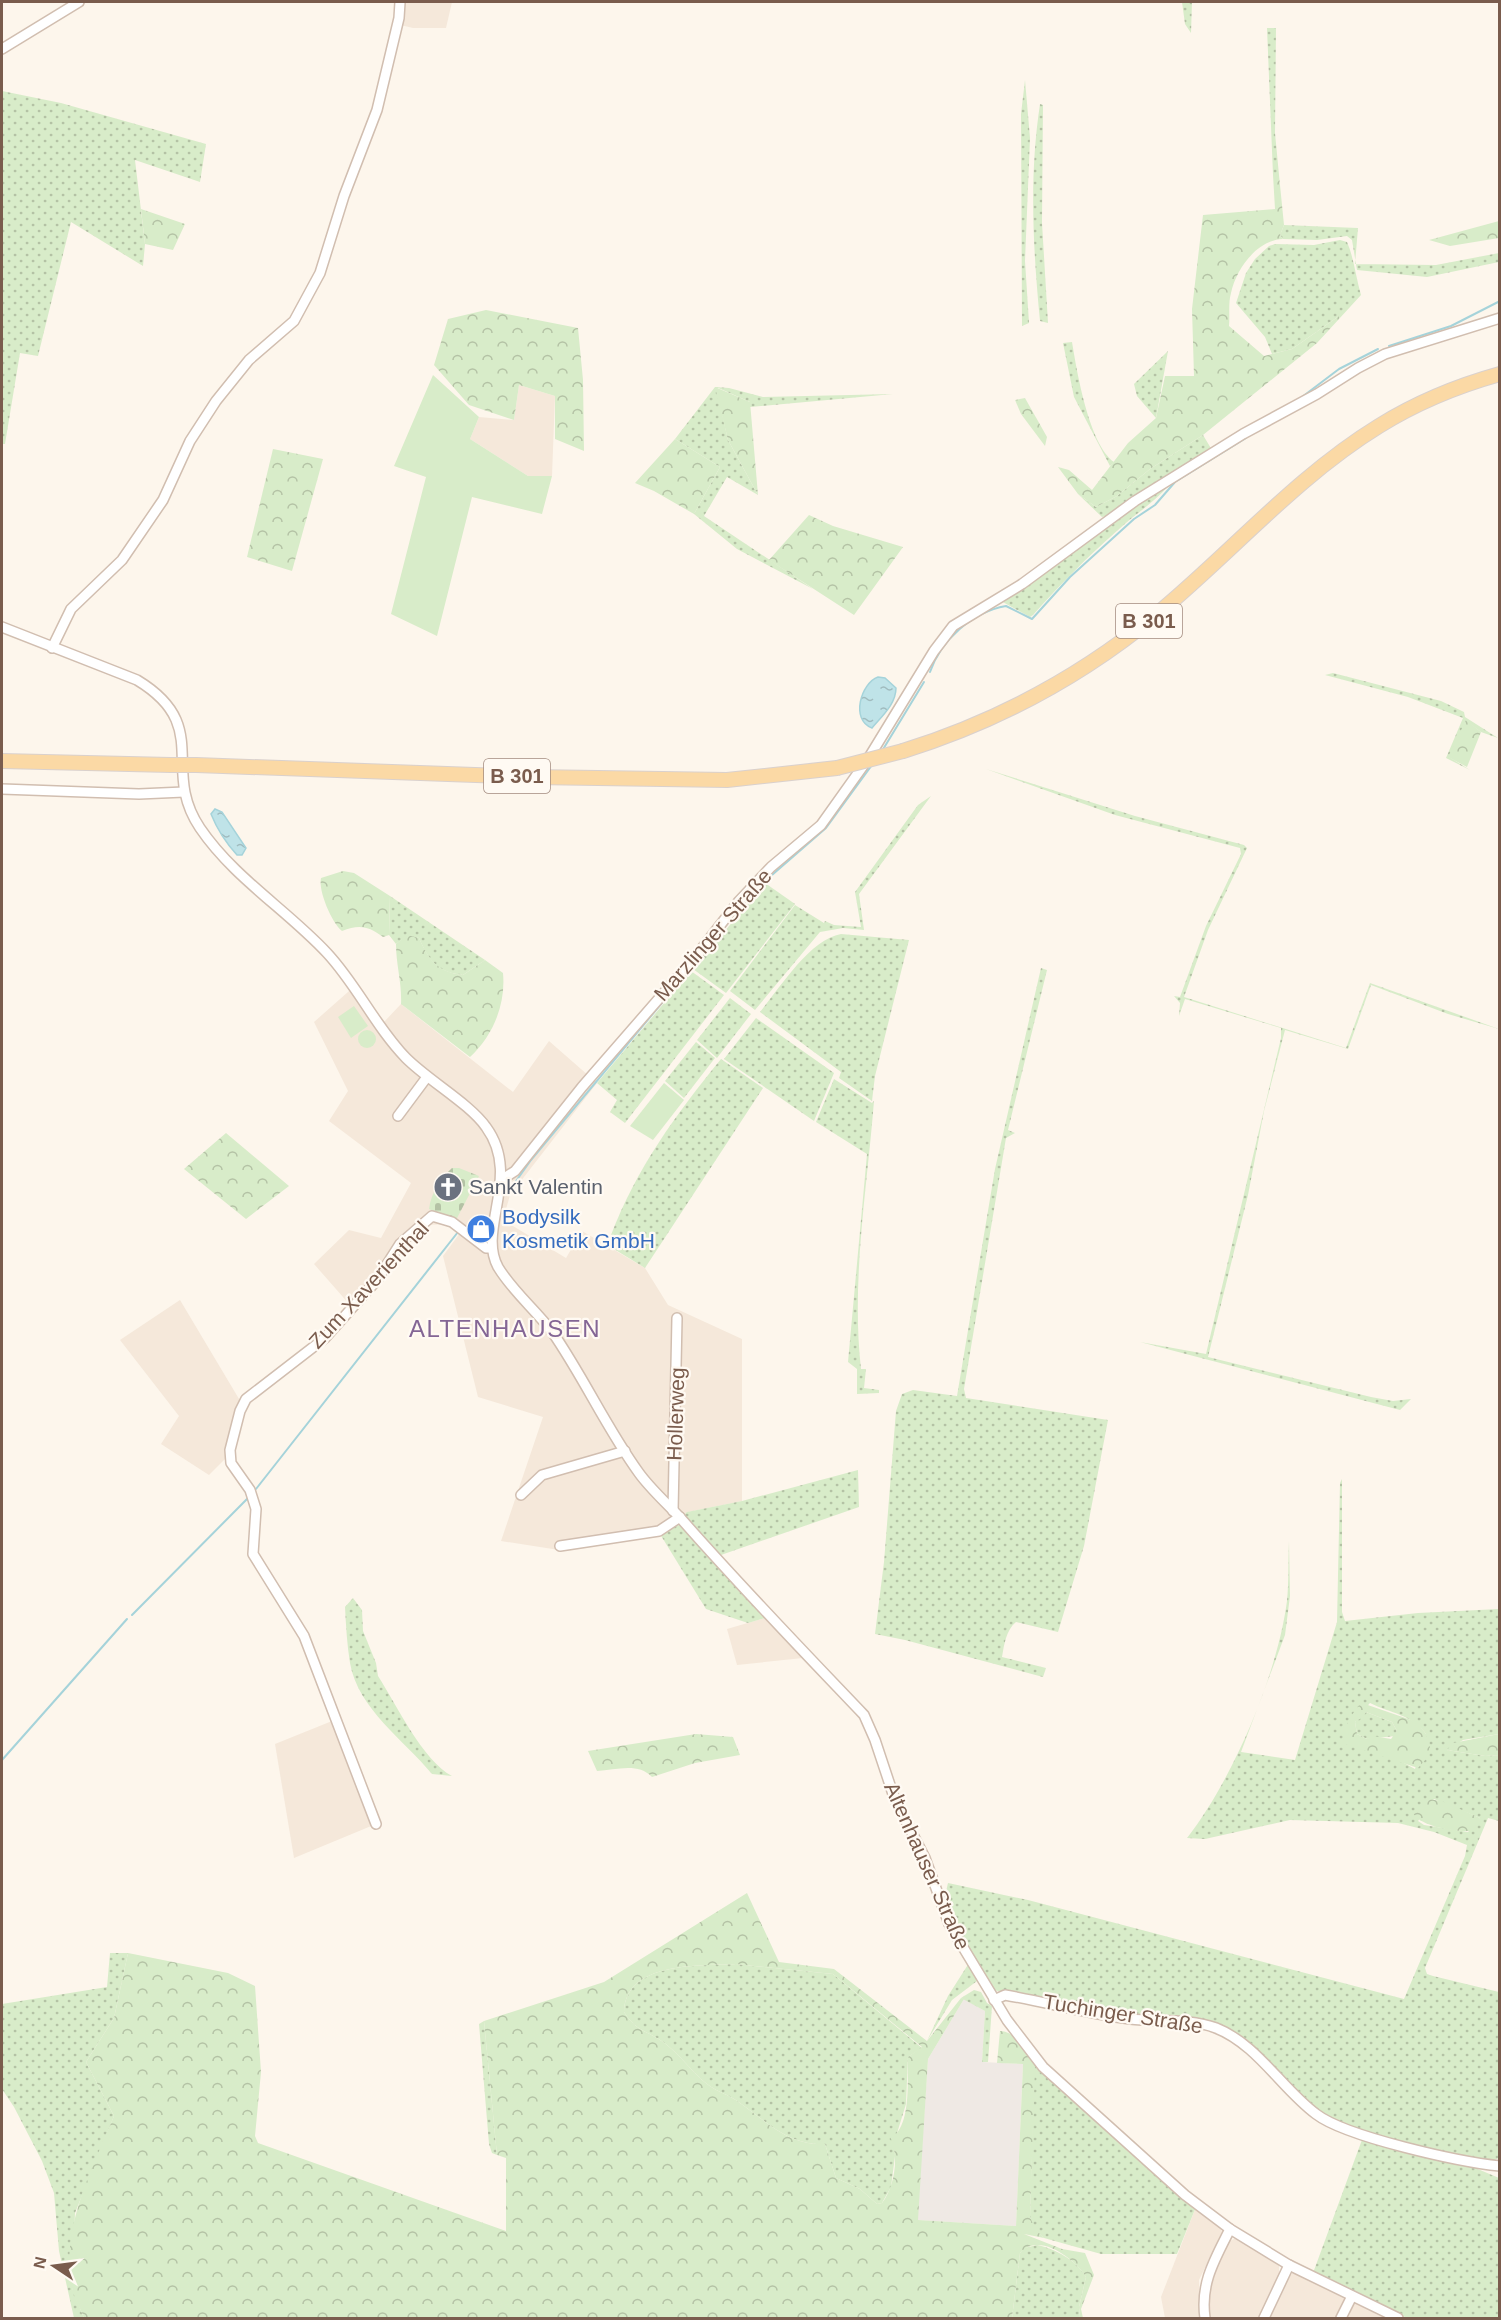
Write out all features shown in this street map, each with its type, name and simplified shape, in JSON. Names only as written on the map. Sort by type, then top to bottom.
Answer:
[{"type":"main road","name":"B 301","points":[[2,761],[196,765],[533,777],[727,780],[837,768],[903,751],[994,717],[1089,665],[1162,610],[1308,478],[1345,449],[1378,426],[1427,400],[1500,374]]},
{"type":"street","points":[[2,49],[79,2]]},
{"type":"street","points":[[52,648],[70,609],[122,560],[163,500],[190,441],[216,401],[249,360],[294,321],[310,292],[320,273],[344,196],[377,110],[399,18],[400,2]]},
{"type":"street","name":"Marzlinger Straße","points":[[501,1180],[515,1171],[582,1087],[696,956],[751,887],[821,825],[868,759],[941,640],[958,622],[1013,590],[1103,523],[1170,479],[1267,420],[1385,354],[1500,318]]},
{"type":"street","points":[[2,627],[137,680],[155,691],[172,708],[182,733],[184,792],[199,827],[230,864],[326,952],[388,1038],[427,1077],[484,1124],[498,1154],[501,1180],[492,1248]]},
{"type":"street","points":[[2,789],[139,794],[184,792]]},
{"type":"street","points":[[398,1116],[427,1077]]},
{"type":"street","name":"Zum Xaverienthal","points":[[376,1824],[304,1636],[253,1554],[256,1509],[250,1490],[231,1463],[230,1450],[240,1411],[246,1400],[325,1338],[377,1280],[400,1244],[424,1221],[432,1216],[452,1222],[486,1248],[492,1248]]},
{"type":"street","name":"Altenhauser Straße","points":[[492,1248],[500,1270],[554,1335],[640,1474],[864,1715],[895,1800],[925,1858],[949,1924],[1024,2046],[1053,2078],[1185,2194],[1230,2229],[1290,2265],[1398,2319]]},
{"type":"street","name":"Hollerweg","points":[[676,1514],[677,1318]]},
{"type":"street","points":[[521,1495],[543,1475],[624,1451]]},
{"type":"street","points":[[560,1546],[659,1531],[676,1514]]},
{"type":"street","name":"Tuchinger Straße","points":[[994,2000],[1005,1995],[1126,2018],[1185,2022],[1215,2028],[1246,2047],[1302,2103],[1330,2123],[1423,2150],[1500,2166]]},
{"type":"street","points":[[1205,2319],[1203,2302],[1205,2282],[1230,2229]]},
{"type":"street","points":[[1264,2319],[1290,2265]]},
{"type":"street","points":[[1341,2319],[1352,2296]]},
{"type":"shaded area","points":[[395,2],[452,2],[446,28],[413,28],[396,24]]},
{"type":"shaded area","points":[[519,385],[555,396],[552,476],[528,476],[470,439],[479,417],[514,420]]},
{"type":"shaded area","points":[[357,984],[384,1022],[401,1004],[513,1092],[549,1041],[597,1083],[510,1195],[503,1220],[566,1258],[582,1231],[645,1268],[668,1305],[742,1339],[742,1501],[688,1512],[660,1534],[559,1550],[501,1541],[543,1417],[478,1397],[443,1256],[460,1233],[448,1224],[427,1225],[404,1245],[350,1305],[314,1264],[349,1230],[381,1238],[411,1183],[329,1121],[348,1091],[314,1022]]},
{"type":"shaded area","points":[[180,1300],[245,1409],[233,1451],[209,1475],[161,1444],[179,1416],[120,1340]]},
{"type":"shaded area","points":[[765,1618],[803,1658],[737,1665],[727,1629]]},
{"type":"shaded area","points":[[337,1719],[376,1824],[294,1858],[275,1744]]},
{"type":"shaded area","points":[[964,1999],[985,2011],[982,2062],[1023,2064],[1016,2226],[917,2220],[928,2059]]},
{"type":"shaded area","points":[[1196,2207],[1219,2225],[1222,2232],[1199,2280],[1200,2318],[1165,2318],[1161,2297]]},
{"type":"shaded area","points":[[1236,2238],[1279,2265],[1279,2274],[1258,2318],[1208,2318],[1206,2286],[1230,2241]]},
{"type":"shaded area","points":[[1293,2273],[1386,2318],[1267,2318],[1287,2278]]},
{"type":"green space","points":[[1182,2],[1192,2],[1191,33],[1185,24]]},
{"type":"green space","points":[[1267,28],[1276,28],[1275,133],[1279,175],[1273,175]]},
{"type":"green space","points":[[1025,80],[1030,138],[1025,261],[1029,323],[1022,326],[1021,114]]},
{"type":"green space","points":[[2,91],[61,103],[206,144],[200,182],[135,160],[145,244],[143,266],[71,222],[38,356],[20,353],[5,444],[2,444]]},
{"type":"green space","points":[[1040,104],[1043,105],[1042,223],[1048,323],[1040,321],[1034,240],[1034,158]]},
{"type":"green space","points":[[1273,175],[1279,175],[1284,225],[1280,235],[1283,239],[1265,244],[1256,250],[1243,266],[1230,297],[1229,326],[1264,356],[1292,349],[1339,316],[1339,319],[1317,343],[1203,435],[1150,469],[1117,496],[1096,507],[1078,494],[1058,467],[1069,470],[1092,490],[1128,443],[1156,418],[1165,376],[1194,376],[1192,309],[1203,215],[1275,209]]},
{"type":"green space","points":[[141,209],[185,224],[173,250],[145,244]]},
{"type":"green space","points":[[1499,221],[1499,238],[1450,246],[1429,240]]},
{"type":"green space","points":[[1284,225],[1358,228],[1355,260],[1352,240],[1347,236],[1317,240],[1283,239],[1280,235]]},
{"type":"green space","points":[[1340,240],[1347,242],[1361,295],[1339,319],[1339,316],[1292,349],[1272,354],[1265,337],[1236,303],[1246,273],[1255,259],[1269,246],[1275,244],[1314,245]]},
{"type":"green space","points":[[1499,253],[1499,262],[1427,277],[1357,270],[1356,264],[1436,265]]},
{"type":"green space","points":[[486,310],[578,328],[583,380],[584,451],[555,439],[555,396],[519,385],[514,420],[469,405],[434,365],[448,319]]},
{"type":"green space","points":[[1072,342],[1091,424],[1105,453],[1114,462],[1110,466],[1074,397],[1063,343]]},
{"type":"green space","points":[[1168,351],[1156,418],[1137,396],[1134,384]]},
{"type":"green space","points":[[433,375],[479,417],[470,439],[528,476],[552,476],[542,514],[472,497],[437,636],[391,614],[426,477],[394,466]]},
{"type":"green space","points":[[715,387],[728,440],[758,495],[727,477],[704,516],[813,589],[737,549],[694,514],[720,467],[675,439]]},
{"type":"green space","points":[[715,387],[750,402],[758,495],[728,440]]},
{"type":"green space","points":[[716,387],[763,397],[893,394],[750,407],[750,402]]},
{"type":"green space","points":[[1025,398],[1047,437],[1045,446],[1021,414],[1015,400]]},
{"type":"green space","points":[[1203,435],[1212,450],[1106,516],[1102,517],[1078,494],[1096,507],[1117,496],[1150,469]]},
{"type":"green space","points":[[675,439],[720,467],[694,514],[635,483]]},
{"type":"green space","points":[[273,449],[323,459],[292,571],[247,557]]},
{"type":"green space","points":[[1169,485],[1095,550],[1033,615],[1030,617],[1001,601],[1121,515]]},
{"type":"green space","points":[[809,515],[833,526],[903,547],[854,615],[769,560]]},
{"type":"green space","points":[[1333,673],[1441,701],[1464,712],[1465,717],[1498,738],[1481,732],[1466,721],[1449,757],[1470,770],[1446,758],[1463,718],[1408,697],[1325,675]]},
{"type":"green space","points":[[1466,720],[1481,732],[1467,767],[1448,757]]},
{"type":"green space","points":[[986,769],[1135,816],[1244,845],[1247,848],[1208,930],[1184,997],[1346,1048],[1370,983],[1499,1029],[1448,1014],[1371,985],[1348,1049],[1285,1030],[1264,1111],[1248,1195],[1208,1357],[1371,1397],[1393,1401],[1411,1399],[1400,1410],[1140,1342],[1206,1354],[1281,1038],[1281,1028],[1185,999],[1179,1016],[1180,1003],[1174,996],[1180,997],[1206,926],[1241,854],[1240,848],[1115,815]]},
{"type":"green space","points":[[931,796],[859,894],[864,930],[843,928],[820,932],[755,1010],[730,991],[795,905],[824,923],[825,921],[834,925],[861,927],[855,892],[918,805]]},
{"type":"green space","points":[[343,871],[354,873],[390,896],[389,935],[383,937],[364,927],[342,931],[338,927],[324,898],[321,878]]},
{"type":"green space","points":[[765,883],[795,904],[726,993],[693,969]]},
{"type":"green space","points":[[390,896],[485,960],[463,975],[447,971],[435,964],[426,953],[419,938],[407,936],[396,944],[389,935]]},
{"type":"green space","points":[[841,934],[909,940],[875,1076],[872,1101],[839,1078],[841,1072],[760,1012],[807,955],[829,938]]},
{"type":"green space","points":[[407,935],[419,938],[430,959],[447,971],[463,975],[485,960],[503,973],[502,996],[496,1019],[485,1039],[470,1057],[401,1004],[396,944]]},
{"type":"green space","points":[[1041,968],[1047,970],[1008,1130],[1015,1133],[1006,1138],[964,1389],[966,1398],[1108,1420],[1084,1546],[1058,1632],[1016,1622],[1010,1629],[1005,1643],[1002,1657],[1046,1668],[1043,1677],[875,1634],[884,1562],[896,1411],[902,1394],[913,1390],[957,1396],[995,1169]]},
{"type":"green space","points":[[691,971],[724,995],[625,1123],[610,1112],[617,1100],[597,1083]]},
{"type":"green space","points":[[730,998],[751,1014],[717,1058],[697,1040]]},
{"type":"green space","points":[[354,1006],[368,1026],[351,1038],[338,1017]]},
{"type":"green space","points":[[756,1018],[834,1073],[814,1121],[724,1059]]},
{"type":"green space","points":[[367,1030],[373,1033],[376,1039],[373,1045],[367,1048],[361,1045],[358,1039],[361,1033]]},
{"type":"green space","points":[[696,1042],[715,1058],[684,1098],[665,1081]]},
{"type":"green space","points":[[721,1059],[763,1088],[645,1268],[609,1246],[611,1235],[632,1187],[658,1143],[688,1100]]},
{"type":"green space","points":[[834,1079],[872,1103],[874,1101],[861,1235],[858,1336],[861,1369],[866,1369],[864,1388],[879,1390],[879,1393],[857,1394],[857,1369],[848,1362],[867,1154],[816,1122]]},
{"type":"green space","points":[[664,1083],[684,1100],[653,1140],[630,1126]]},
{"type":"green space","points":[[226,1133],[289,1186],[246,1219],[184,1169]]},
{"type":"green space","points":[[452,1168],[459,1168],[479,1176],[456,1220],[429,1209],[437,1187]]},
{"type":"green space","points":[[858,1470],[859,1507],[721,1555],[683,1516],[687,1512],[742,1501]]},
{"type":"green space","points":[[1342,1479],[1342,1612],[1345,1621],[1418,1613],[1499,1609],[1499,1734],[1463,1740],[1447,1750],[1485,1756],[1499,1755],[1499,1821],[1488,1818],[1425,1968],[1427,1974],[1433,1976],[1499,1992],[1499,2158],[1488,2162],[1412,2147],[1371,2136],[1343,2122],[1341,2126],[1326,2119],[1225,2030],[1135,2017],[993,1990],[954,1925],[944,1900],[948,1883],[1028,1900],[1404,1999],[1465,1856],[1467,1845],[1434,1832],[1398,1823],[1290,1820],[1205,1839],[1187,1838],[1221,1787],[1262,1697],[1241,1752],[1295,1760],[1337,1622],[1340,1483]],"holes":[[[1370,1703],[1408,1718],[1426,1734],[1415,1769],[1345,1731]],[[1434,1799],[1480,1818],[1468,1832],[1424,1825],[1418,1821]]]},
{"type":"green space","points":[[681,1524],[765,1618],[748,1623],[706,1609],[660,1534]]},
{"type":"green space","points":[[1289,1541],[1290,1596],[1285,1635],[1263,1692],[1274,1661],[1287,1601]]},
{"type":"green space","points":[[353,1598],[362,1610],[363,1631],[376,1663],[378,1676],[421,1745],[441,1769],[452,1776],[432,1774],[384,1723],[362,1695],[350,1663],[347,1642],[345,1607]]},
{"type":"green space","points":[[1362,1703],[1417,1722],[1426,1734],[1430,1747],[1426,1759],[1418,1768],[1345,1744],[1346,1727]],"holes":[[[1366,1712],[1392,1722],[1397,1731],[1391,1739],[1373,1736],[1367,1739],[1357,1734],[1355,1722]]]},
{"type":"green space","points":[[1366,1712],[1392,1722],[1397,1731],[1395,1736],[1367,1739],[1357,1734],[1355,1722]]},
{"type":"green space","points":[[696,1734],[733,1737],[740,1755],[695,1763],[652,1777],[646,1772],[633,1768],[597,1771],[588,1751]]},
{"type":"green space","points":[[1499,1734],[1499,1755],[1485,1756],[1447,1750],[1453,1743]]},
{"type":"green space","points":[[1428,1799],[1442,1801],[1480,1818],[1476,1830],[1452,1830],[1423,1822],[1413,1812]]},
{"type":"green space","points":[[747,1893],[779,1962],[834,1969],[927,2041],[961,1998],[964,1999],[928,2059],[918,2220],[1016,2226],[1023,2064],[997,2063],[1000,2031],[1006,2032],[1026,2049],[1035,2066],[1030,2217],[1035,2229],[1044,2238],[1024,2234],[1062,2249],[1085,2253],[1094,2275],[1081,2309],[1083,2318],[1080,2318],[1079,2307],[1086,2277],[1066,2256],[1047,2246],[1037,2245],[1028,2247],[1020,2253],[1012,2318],[84,2318],[72,2288],[69,2266],[70,2244],[80,2200],[114,2116],[86,2062],[114,2018],[128,1953],[228,1973],[255,1986],[261,2072],[255,2136],[258,2143],[506,2231],[506,2158],[497,2155],[484,2021],[604,1982]],"holes":[[[736,1964],[833,1974],[922,2047],[908,2057],[906,2108],[901,2127],[896,2134],[889,2135],[894,2151],[894,2170],[890,2188],[882,2203],[877,2204],[860,2189],[836,2178],[825,2144],[812,2144],[789,2137],[736,2100],[711,2087],[661,2040],[639,2028],[624,2012],[628,1995],[637,1983],[667,1970],[703,1965]]]},
{"type":"green space","points":[[110,1953],[128,1953],[114,2018],[86,2062],[114,2116],[75,2213],[72,2288],[84,2318],[74,2318],[59,2251],[54,2193],[42,2161],[2,2089],[2,2004],[107,1987]]},
{"type":"green space","points":[[969,1963],[977,1981],[952,2000],[927,2041],[948,1996]]},
{"type":"green space","points":[[736,1964],[833,1974],[922,2048],[908,2057],[906,2104],[894,2143],[895,2156],[891,2187],[882,2203],[877,2204],[860,2189],[836,2178],[825,2144],[812,2144],[789,2137],[736,2100],[711,2087],[661,2040],[639,2028],[624,2012],[628,1995],[637,1983],[651,1975],[685,1967]]},
{"type":"green space","points":[[974,1990],[981,1992],[987,2003],[992,2006],[988,2062],[982,2062],[985,2011],[961,1998]]},
{"type":"green space","points":[[484,2021],[497,2155],[492,2153],[489,2144],[479,2024]]},
{"type":"green space","points":[[1034,2063],[1060,2090],[1196,2207],[1177,2254],[1101,2254],[1044,2238],[1034,2229],[1030,2217]]},
{"type":"green space","points":[[1363,2137],[1476,2164],[1473,2167],[1499,2178],[1499,2318],[1407,2318],[1313,2273]]},
{"type":"green space","points":[[1037,2245],[1065,2256],[1077,2265],[1086,2277],[1079,2307],[1080,2318],[1012,2318],[1020,2253],[1024,2248]]},
{"type":"water","points":[[878,677],[885,678],[896,688],[894,699],[888,710],[872,728],[861,718],[860,702],[867,686]]},
{"type":"water","points":[[215,809],[222,812],[246,848],[242,855],[237,855],[219,830],[211,814]]},
{"type":"waterway","points":[[1389,346],[1451,326],[1500,301]]},
{"type":"waterway","points":[[1302,397],[1339,369],[1378,349]]},
{"type":"waterway","points":[[930,672],[935,660],[950,639],[959,629],[981,614],[1006,606],[1032,619],[1070,577],[1134,519],[1155,505],[1175,482],[1246,438]]},
{"type":"waterway","points":[[882,751],[924,682]]},
{"type":"waterway","points":[[717,936],[757,888],[826,828],[872,765]]},
{"type":"waterway","points":[[509,1191],[531,1160],[666,998]]},
{"type":"waterway","points":[[256,1489],[458,1232]]},
{"type":"waterway","points":[[132,1615],[248,1498]]},
{"type":"waterway","points":[[2,1760],[127,1619]]},
{"type":"place","name":"Sankt Valentin","points":[[448,1187]]},
{"type":"place","name":"Bodysilk Kosmetik GmbH","points":[[481,1229]]},
{"type":"district","name":"ALTENHAUSEN","points":[[505,1329]]}]
